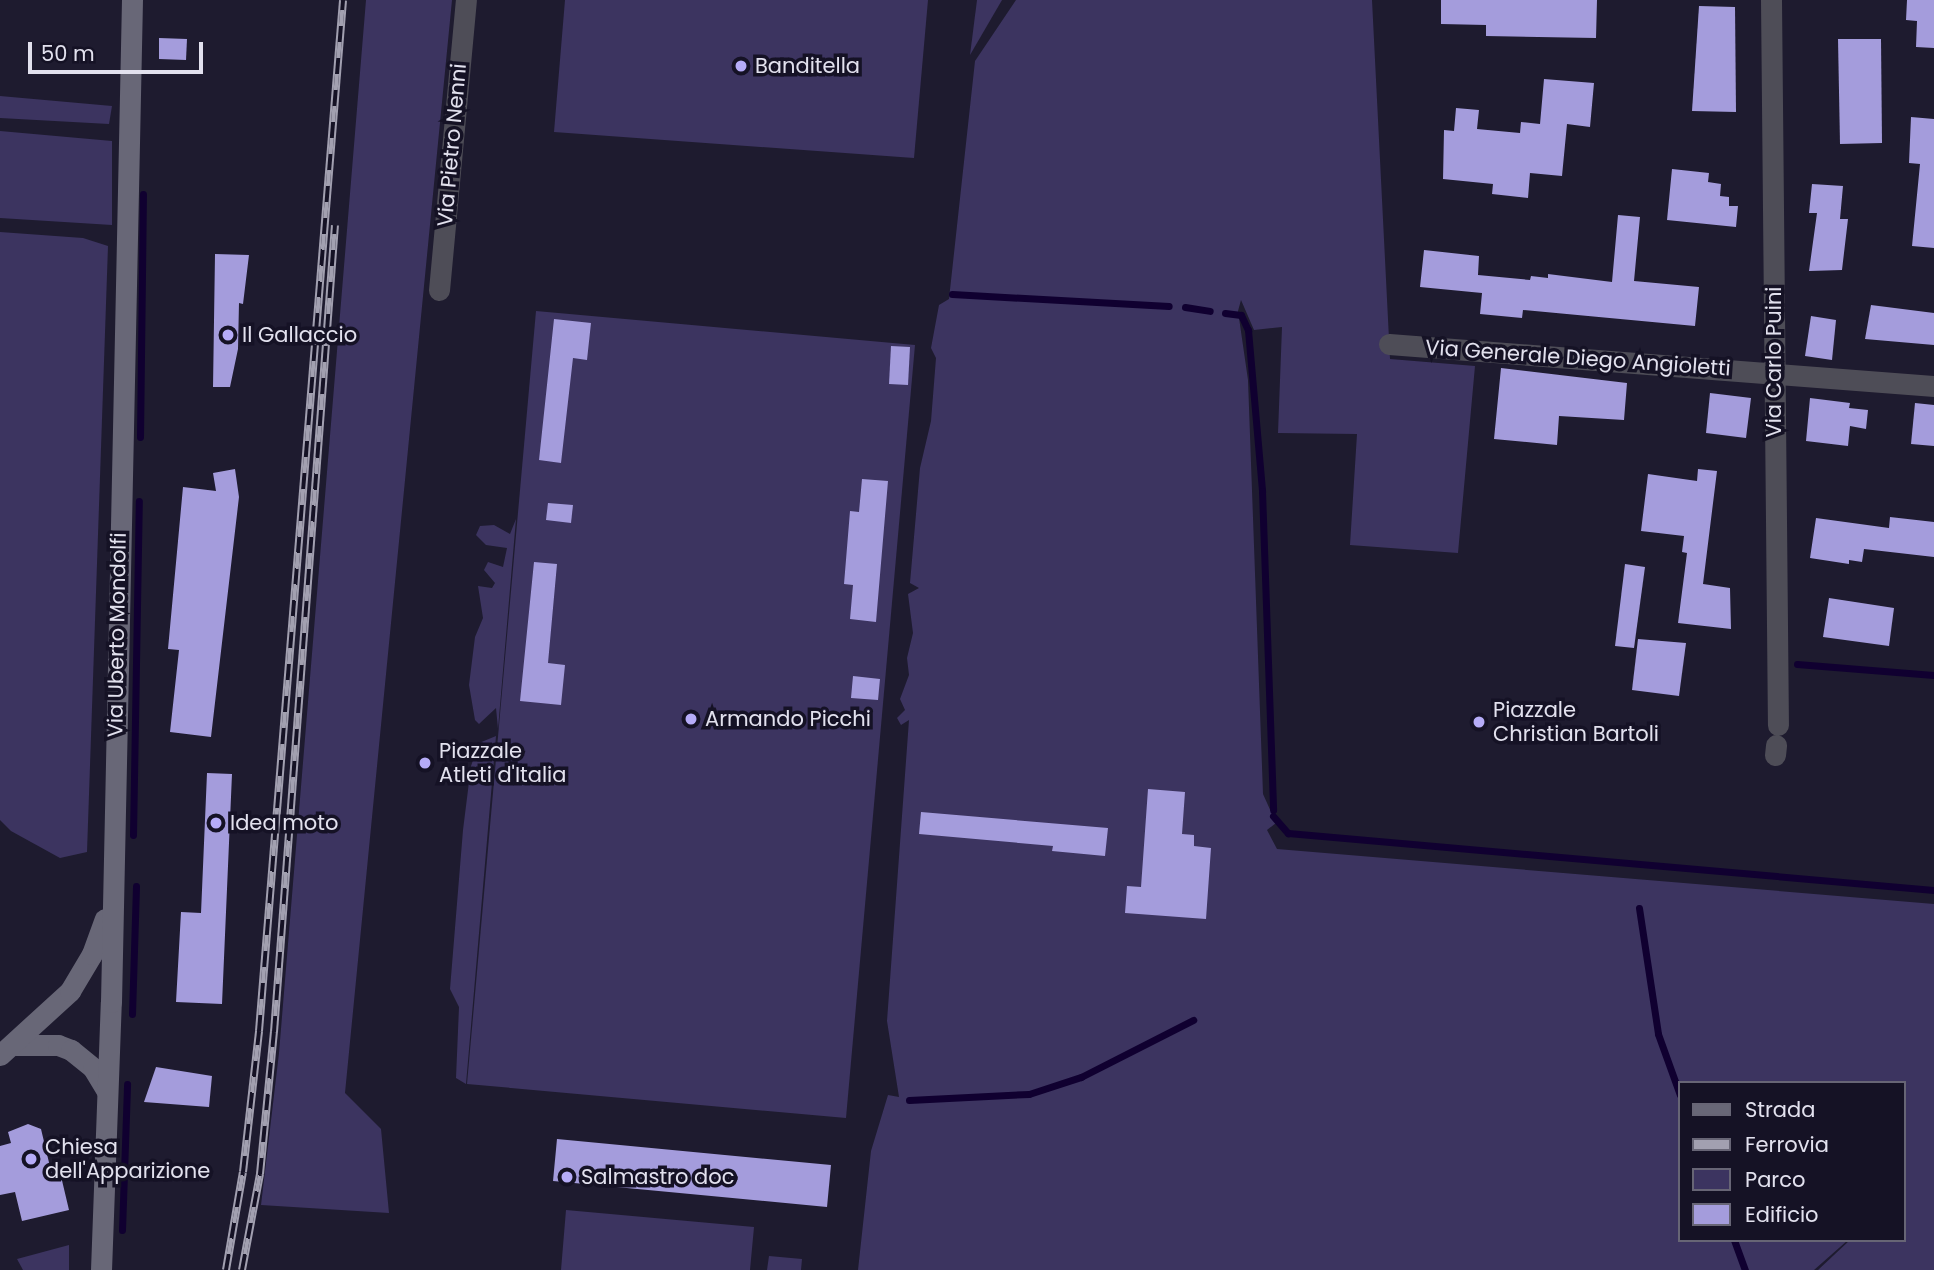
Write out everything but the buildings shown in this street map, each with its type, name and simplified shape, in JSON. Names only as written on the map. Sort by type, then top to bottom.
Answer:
[{"type":"main road","name":"Via Uberto Mondolfi","points":[[101,1270],[132,0]]},
{"type":"main road","points":[[7,1050],[79,979],[110,903]]},
{"type":"main road","points":[[7,1050],[58,1045],[71,1050],[93,1068],[107,1091]]},
{"type":"street","name":"Via Pietro Nenni","points":[[439,290],[466,0]]},
{"type":"street","name":"Via Carlo Puini","points":[[1772,0],[1776,742]]},
{"type":"street","name":"Via Generale Diego Angioletti","points":[[1389,344],[1934,386]]},
{"type":"green space","points":[[366,0],[452,0],[345,1093],[381,1129],[389,1213],[261,1205],[279,1053]]},
{"type":"green space","name":"Banditella","points":[[565,0],[928,0],[914,158],[554,132]]},
{"type":"green space","points":[[977,0],[1002,0],[970,55]]},
{"type":"green space","points":[[1016,0],[1372,0],[1390,359],[1475,366],[1458,553],[1350,545],[1357,434],[1278,433],[1282,327],[1254,330],[1241,300],[1238,311],[1248,380],[1263,794],[1276,823],[1267,830],[1277,849],[1934,904],[1934,1270],[1818,1270],[1848,1242],[1906,1242],[1906,1081],[1678,1081],[1678,1242],[1846,1242],[1814,1270],[858,1270],[871,1151],[888,1095],[899,1097],[887,1021],[909,720],[901,725],[897,718],[905,710],[900,699],[909,675],[907,658],[913,633],[908,594],[919,588],[910,583],[920,468],[931,421],[936,358],[931,348],[939,305],[949,299],[975,61]]},
{"type":"green space","points":[[0,96],[112,106],[109,124],[0,118]]},
{"type":"green space","points":[[0,131],[112,141],[112,225],[0,218]]},
{"type":"green space","points":[[0,232],[83,238],[108,246],[87,852],[60,858],[11,831],[0,820]]},
{"type":"green space","name":"Armando Picchi","points":[[536,311],[915,345],[846,1118],[467,1084]]},
{"type":"green space","points":[[516,519],[498,729],[496,708],[479,724],[475,720],[469,685],[475,637],[483,618],[478,586],[492,588],[495,583],[484,570],[488,562],[503,567],[507,548],[486,545],[476,535],[480,526],[494,525],[510,534]]},
{"type":"green space","points":[[496,736],[466,1084],[456,1078],[459,1007],[450,989],[463,830],[471,766],[479,743]]},
{"type":"green space","points":[[566,1210],[754,1227],[750,1270],[561,1270]]},
{"type":"green space","points":[[69,1245],[69,1270],[23,1270],[17,1259]]},
{"type":"green space","points":[[769,1256],[802,1259],[801,1270],[767,1270]]},
{"type":"waterway","points":[[140,437],[143,194]]},
{"type":"waterway","points":[[952,294],[1169,306]]},
{"type":"waterway","points":[[1185,307],[1210,311]]},
{"type":"waterway","points":[[1225,313],[1241,315],[1248,330],[1262,491],[1273,810]]},
{"type":"waterway","points":[[133,835],[139,501]]},
{"type":"waterway","points":[[1797,664],[1934,675]]},
{"type":"waterway","points":[[1273,816],[1288,833],[1934,890]]},
{"type":"waterway","points":[[132,1014],[136,886]]},
{"type":"waterway","points":[[1639,908],[1658,1034],[1678,1089]]},
{"type":"waterway","points":[[909,1100],[1029,1094],[1081,1077],[1193,1020]]},
{"type":"waterway","points":[[122,1230],[127,1084]]},
{"type":"waterway","points":[[1735,1242],[1745,1270]]},
{"type":"railway","points":[[226,1270],[243,1172],[259,1031],[343,0]]},
{"type":"railway","points":[[242,1270],[260,1174],[274,1032],[335,225]]},
{"type":"place","name":"Banditella","points":[[741,66]]},
{"type":"place","name":"Il Gallaccio","points":[[228,335]]},
{"type":"place","name":"Armando Picchi","points":[[691,719]]},
{"type":"place","name":"Piazzale Christian Bartoli","points":[[1479,722]]},
{"type":"place","name":"Piazzale Atleti d'Italia","points":[[425,763]]},
{"type":"place","name":"Idea moto","points":[[216,823]]},
{"type":"place","name":"Chiesa dell'Apparizione","points":[[31,1159]]},
{"type":"place","name":"Salmastro doc","points":[[567,1177]]}]
